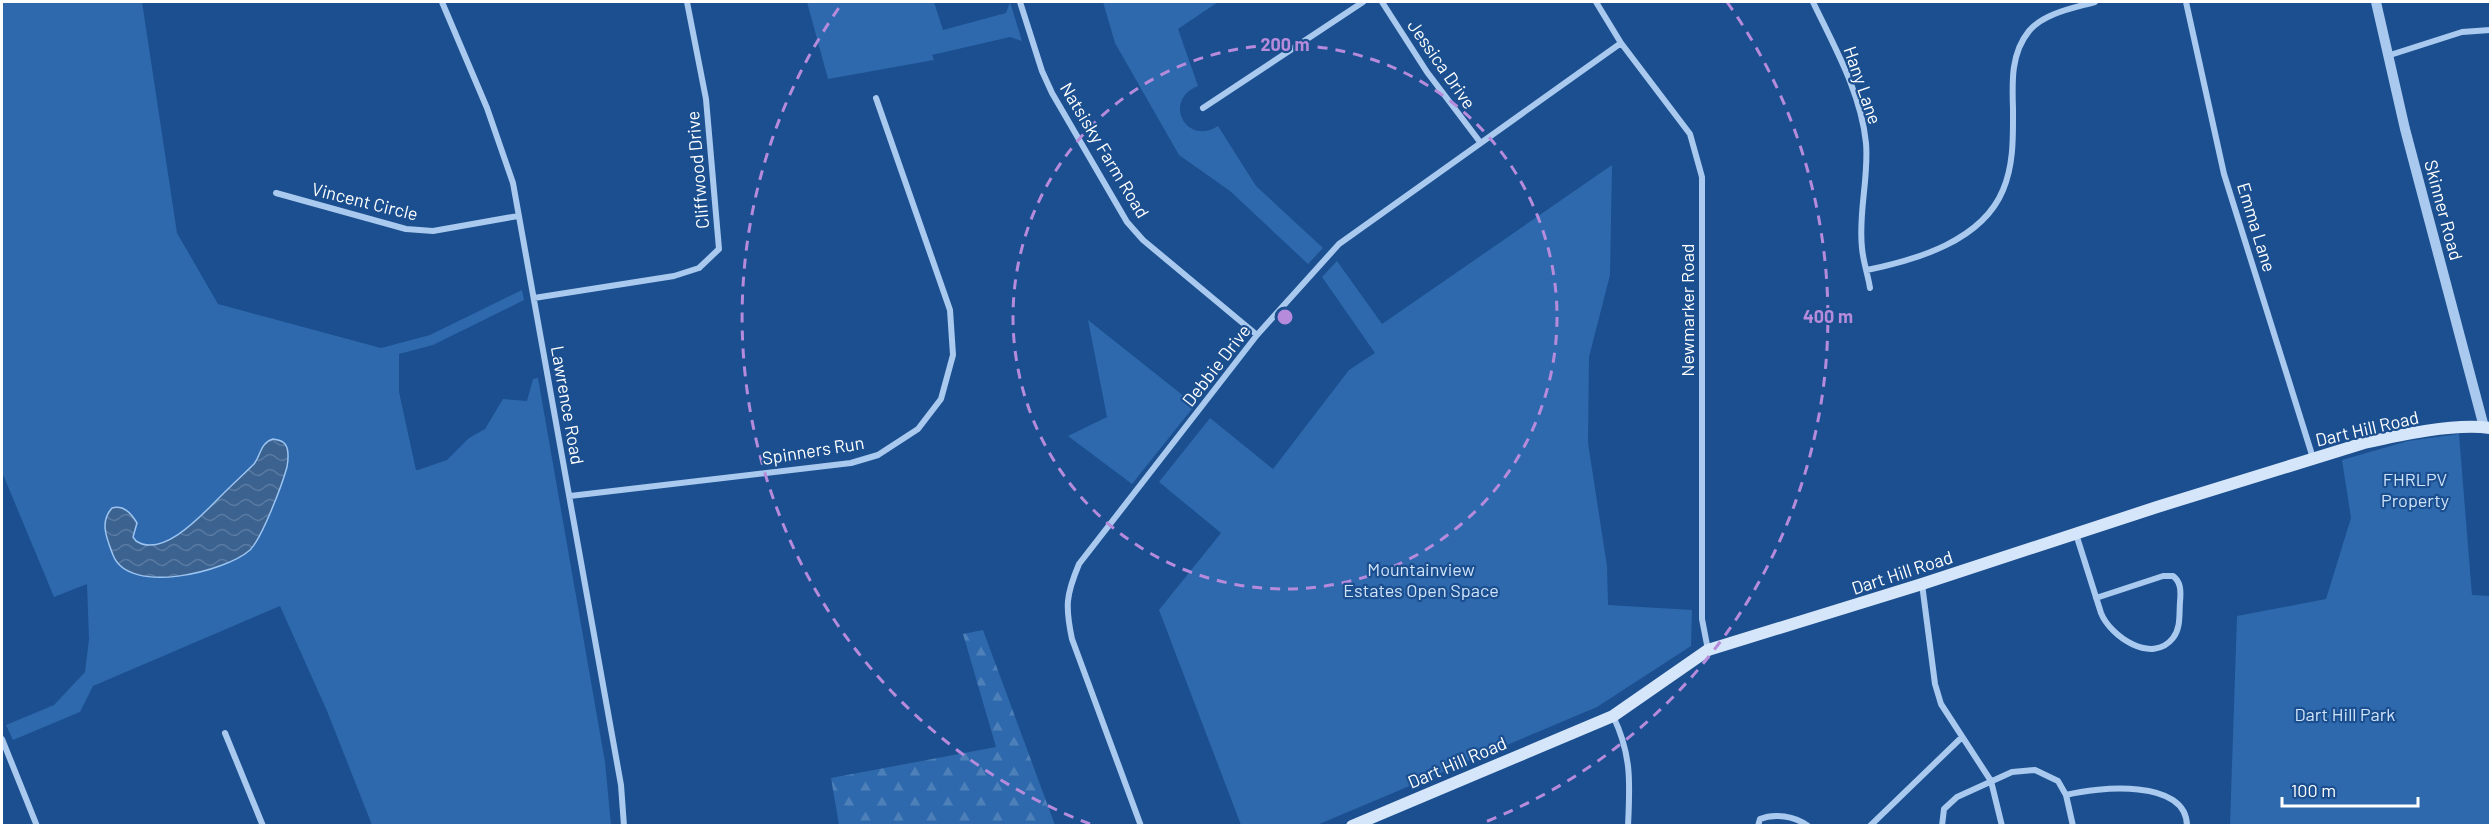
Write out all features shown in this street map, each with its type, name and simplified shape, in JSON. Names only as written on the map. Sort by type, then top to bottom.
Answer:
[{"type":"main road","name":"Dart Hill Road","points":[[1352,825],[1613,716],[1708,650],[1922,584],[2313,458],[2397,436],[2487,427]]},
{"type":"street","name":"Lawrence Road","points":[[442,2],[500,141],[513,183],[621,785],[624,825]]},
{"type":"street","name":"Cliffwood Drive","points":[[534,298],[674,276],[699,268],[719,249],[706,99],[687,2]]},
{"type":"street","name":"Natsisky Farm Road","points":[[1020,2],[1042,71],[1052,93],[1127,222],[1143,240],[1257,335]]},
{"type":"street","points":[[1203,108],[1363,2]]},
{"type":"street","name":"Jessica Drive","points":[[1382,2],[1427,72],[1480,142]]},
{"type":"street","name":"Newmarker Road","points":[[1596,2],[1621,43],[1690,134],[1702,177],[1702,619],[1708,650]]},
{"type":"street","name":"Hany Lane","points":[[1813,2],[1846,71],[1860,110],[1866,141],[1867,168],[1862,249],[1870,288]]},
{"type":"street","points":[[1867,270],[1886,266],[1947,245],[1968,232],[1990,211],[2003,190],[2010,166],[2013,141],[2013,71],[2018,50],[2030,30],[2042,20],[2095,2]]},
{"type":"street","name":"Emma Lane","points":[[2186,2],[2224,174],[2313,458]]},
{"type":"street","name":"Skinner Road","points":[[2376,2],[2388,56],[2487,427]]},
{"type":"street","points":[[2388,56],[2462,32],[2490,30]]},
{"type":"street","name":"Debbie Drive","points":[[1141,825],[1072,639],[1067,616],[1068,591],[1079,564],[1257,335],[1339,244],[1621,43]]},
{"type":"street","name":"Spinners Run","points":[[570,496],[851,463],[878,455],[918,429],[940,399],[953,355],[950,310],[876,98]]},
{"type":"street","name":"Vincent Circle","points":[[276,193],[406,229],[424,231],[518,216]]},
{"type":"street","points":[[2076,534],[2096,598],[2106,625],[2132,644],[2150,649],[2170,642],[2176,633],[2181,593],[2178,580],[2173,576],[2163,576],[2096,598]]},
{"type":"street","points":[[1922,584],[1935,684],[1941,704],[1991,781],[2002,825]]},
{"type":"street","points":[[1613,716],[1623,737],[1630,769],[1628,825]]},
{"type":"street","points":[[225,733],[263,825]]},
{"type":"street","points":[[1870,825],[1961,738]]},
{"type":"street","points":[[2,739],[38,825]]},
{"type":"street","points":[[1942,825],[1944,809],[1957,797],[2012,772],[2035,770],[2058,781],[2067,795],[2073,825]]},
{"type":"street","points":[[2067,795],[2089,789],[2125,789],[2166,794],[2180,804],[2187,818],[2187,825]]},
{"type":"street","points":[[1758,825],[1760,819],[1768,816],[1783,816],[1808,825]]},
{"type":"green space","points":[[2,2],[142,2],[177,233],[218,304],[381,348],[430,335],[522,290],[524,300],[433,345],[399,354],[399,392],[416,470],[418,470],[447,460],[469,438],[485,429],[503,399],[527,401],[533,379],[538,378],[605,762],[611,825],[372,825],[327,711],[280,606],[93,686],[80,712],[13,740],[6,725],[54,705],[85,672],[89,639],[87,584],[54,597],[2,472]]},
{"type":"green space","points":[[807,2],[934,2],[943,30],[1006,13],[1010,2],[1022,41],[1010,37],[932,55],[934,60],[828,79]]},
{"type":"green space","points":[[1103,2],[1218,2],[1178,29],[1198,86],[1187,93],[1181,101],[1182,119],[1196,131],[1206,131],[1218,126],[1256,186],[1323,248],[1308,264],[1230,191],[1179,155],[1115,43]]},
{"type":"green space","name":"Mountainview Estates Open Space","points":[[1612,165],[1610,275],[1589,357],[1588,443],[1607,566],[1608,605],[1692,610],[1691,646],[1597,707],[1317,825],[1241,825],[1159,610],[1221,533],[1159,482],[1210,418],[1273,469],[1349,370],[1375,353],[1322,277],[1337,261],[1382,324]]},
{"type":"green space","points":[[1088,320],[1195,405],[1132,484],[1068,436],[1107,417]]},
{"type":"green space","name":"Dart Hill Park","points":[[2459,434],[2472,595],[2490,596],[2490,825],[2230,825],[2237,616],[2326,599],[2351,518],[2342,460],[2408,441]]},
{"type":"green space","points":[[983,630],[1055,825],[839,825],[831,778],[996,747],[963,634]]},
{"type":"water","points":[[273,439],[286,446],[287,467],[266,523],[250,550],[220,566],[178,576],[138,575],[122,567],[113,555],[105,531],[106,519],[112,508],[124,509],[135,519],[137,523],[133,537],[136,541],[147,545],[160,544],[173,538],[198,519],[254,464],[263,446]]},
{"type":"park label","name":"FHRLPV Property","points":[[2415,489]]}]
